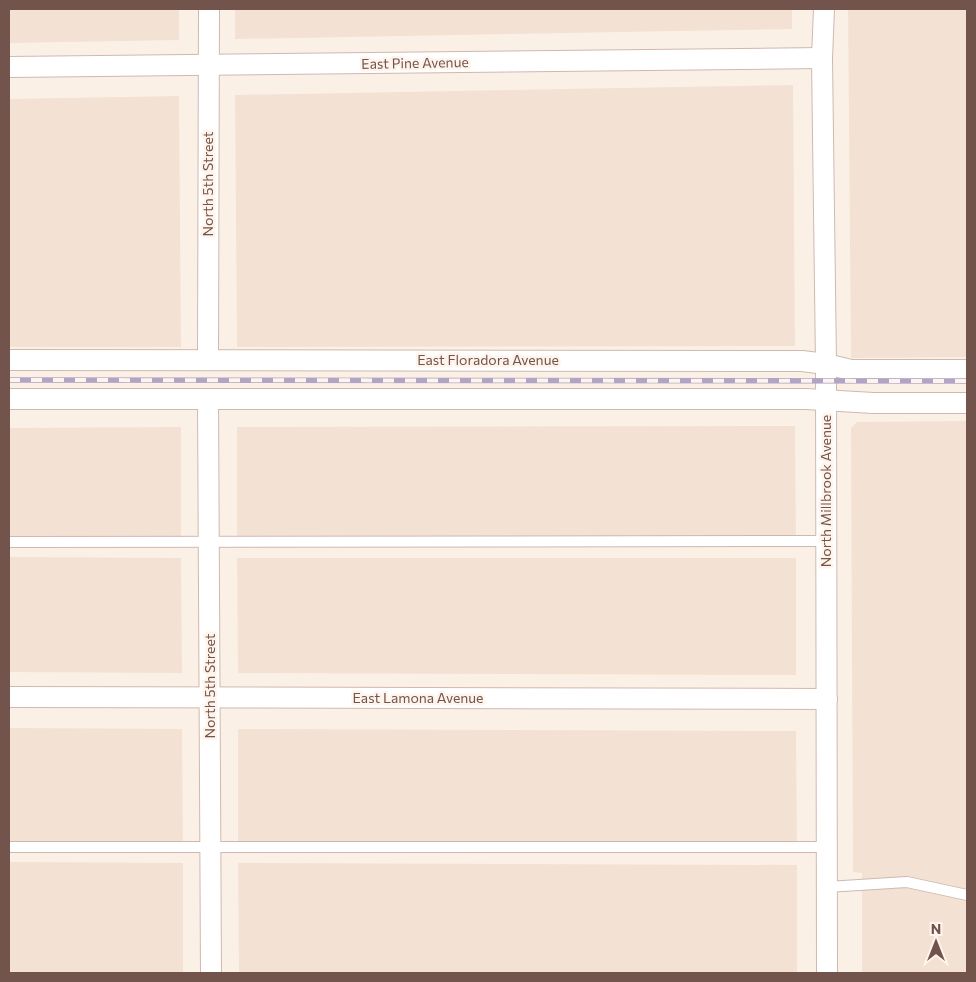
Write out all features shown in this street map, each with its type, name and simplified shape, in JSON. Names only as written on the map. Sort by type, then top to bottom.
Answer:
[{"type":"street","name":"North 5th Street","points":[[208,9],[208,360]]},
{"type":"street","name":"North Millbrook Avenue","points":[[824,9],[822,58],[826,364],[827,973]]},
{"type":"street","name":"East Pine Avenue","points":[[9,67],[822,58]]},
{"type":"street","name":"East Floradora Avenue","points":[[9,360],[802,361],[851,370],[967,370]]},
{"type":"street","points":[[9,399],[826,400],[873,403],[967,402]]},
{"type":"street","name":"North 5th Street","points":[[208,399],[211,973]]},
{"type":"street","name":"East Lamona Avenue","points":[[9,697],[827,699]]},
{"type":"lane","points":[[9,542],[826,541]]},
{"type":"lane","points":[[9,847],[827,847]]},
{"type":"lane","points":[[827,887],[907,882],[967,895]]},
{"type":"shaded area","points":[[9,9],[179,9],[179,40],[9,43]]},
{"type":"shaded area","points":[[235,9],[792,9],[792,29],[235,39]]},
{"type":"shaded area","points":[[848,9],[967,9],[967,357],[851,358]]},
{"type":"shaded area","points":[[793,85],[795,346],[237,347],[235,95]]},
{"type":"shaded area","points":[[179,96],[181,347],[9,347],[9,99]]},
{"type":"shaded area","points":[[967,421],[967,973],[862,973],[862,873],[853,872],[851,428],[857,422]]},
{"type":"shaded area","points":[[795,426],[796,543],[237,543],[237,427]]},
{"type":"shaded area","points":[[181,427],[181,543],[9,542],[9,428]]},
{"type":"shaded area","points":[[9,557],[181,558],[182,673],[9,672]]},
{"type":"shaded area","points":[[237,558],[796,558],[796,675],[238,673]]},
{"type":"shaded area","points":[[9,728],[182,729],[183,848],[9,847]]},
{"type":"shaded area","points":[[238,729],[796,731],[797,850],[238,848]]},
{"type":"shaded area","points":[[9,862],[183,863],[183,973],[9,973]]},
{"type":"shaded area","points":[[238,863],[797,865],[797,973],[239,973]]},
{"type":"railway","points":[[9,380],[967,381]]}]
